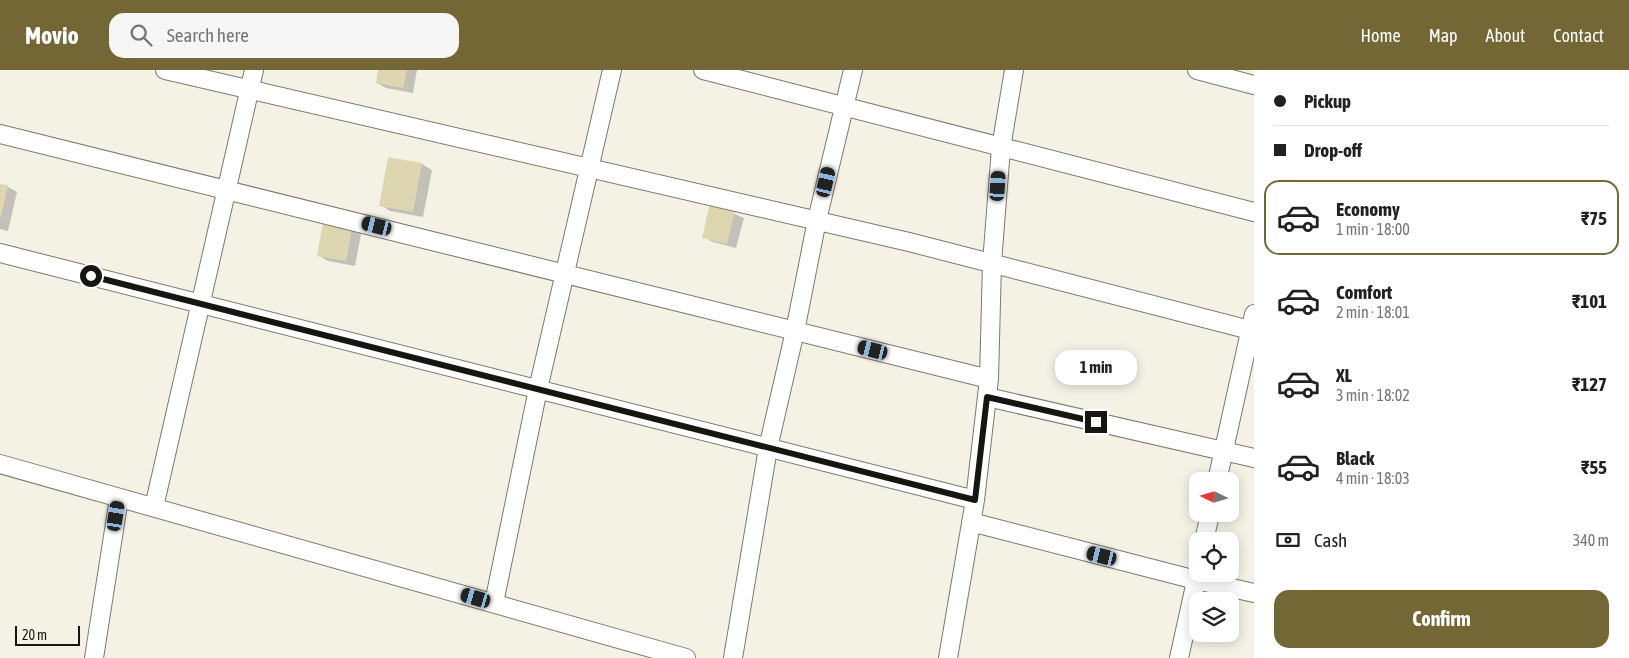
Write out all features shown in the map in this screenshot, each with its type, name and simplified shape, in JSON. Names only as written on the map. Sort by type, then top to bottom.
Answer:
[{"type":"street","points":[[165,70],[817,220],[1253,325],[1219,472]]},
{"type":"street","points":[[154,507],[254,70]]},
{"type":"street","points":[[494,603],[538,390],[612,70]]},
{"type":"street","points":[[703,70],[1254,212]]},
{"type":"street","points":[[733,658],[768,448],[795,331],[817,220],[853,70]]},
{"type":"street","points":[[948,658],[975,500],[988,388],[992,263],[1001,148],[1014,70]]},
{"type":"street","points":[[1197,70],[1254,85]]},
{"type":"street","points":[[0,134],[795,331],[988,388],[1254,458]]},
{"type":"street","points":[[0,253],[975,500]]},
{"type":"street","points":[[0,464],[686,658]]},
{"type":"street","points":[[94,658],[119,498]]},
{"type":"street","points":[[971,522],[1189,574]]},
{"type":"street","points":[[1179,658],[1196,582]]},
{"type":"street","points":[[1217,582],[1254,593]]},
{"type":"building","points":[[378,70],[407,70],[403,88],[376,83]]},
{"type":"building","points":[[388,157],[422,163],[413,212],[379,206]]},
{"type":"building","points":[[0,184],[8,185],[1,217],[0,217]]},
{"type":"building","points":[[711,198],[720,200],[719,208],[735,211],[727,244],[702,238]]},
{"type":"building","points":[[324,217],[353,223],[346,261],[317,256]]},
{"type":"route","points":[[91,276],[975,500],[987,397],[1096,422]]}]
